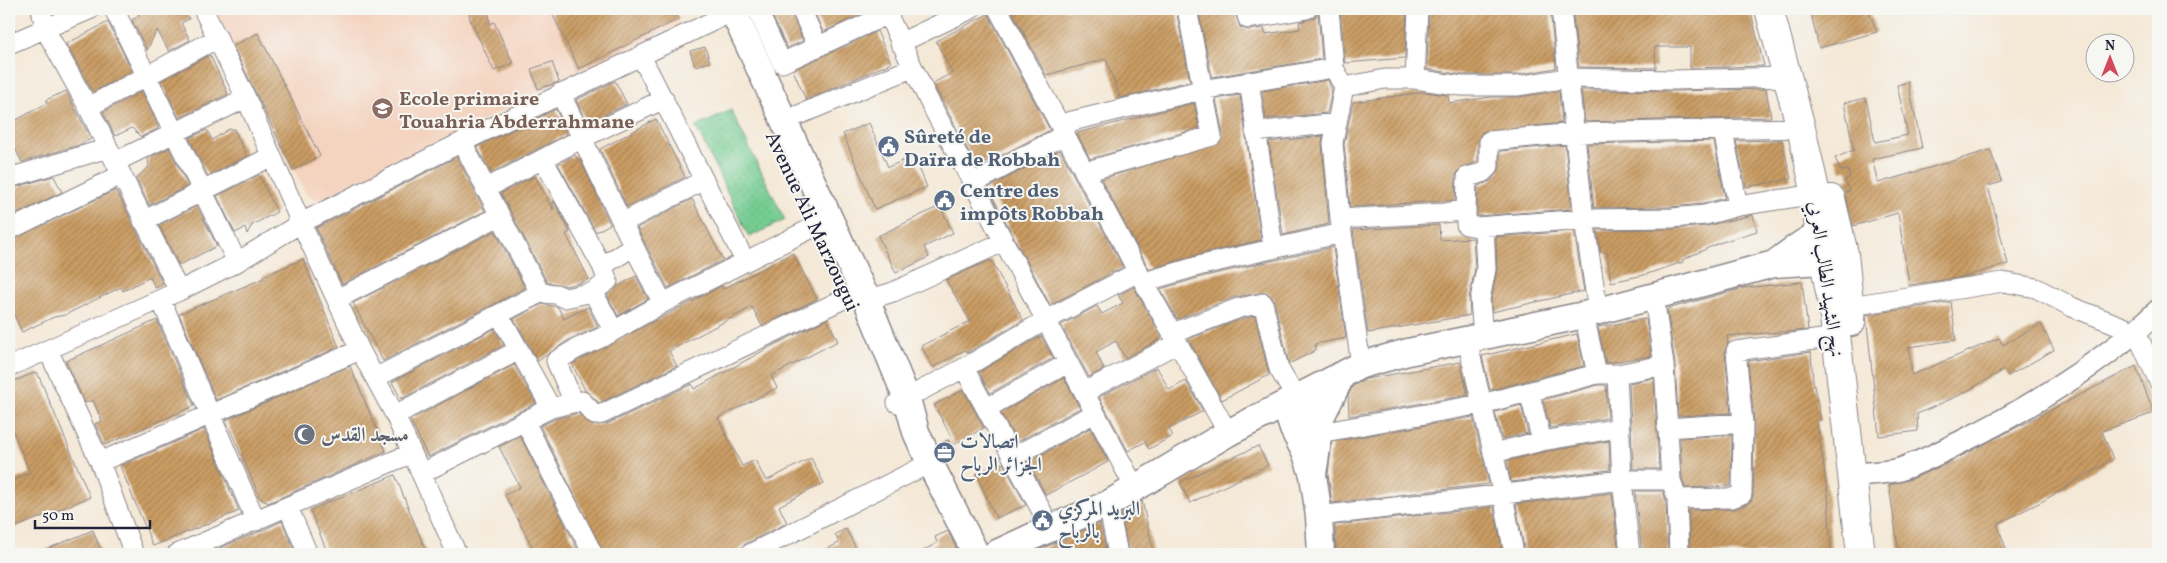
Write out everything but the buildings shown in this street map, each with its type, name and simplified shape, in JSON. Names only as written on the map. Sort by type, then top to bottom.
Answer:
[{"type":"main road","name":"نهج الشهيد الطالب العربي","points":[[1769,9],[1801,128],[1816,194],[1850,306],[1860,466],[1861,554]]},
{"type":"main road","name":"نهج الشهيد الطالب العربي","points":[[1787,9],[1818,125],[1828,231]]},
{"type":"main road","name":"Avenue Ali Marzougui","points":[[732,11],[771,68],[784,121],[901,401],[976,554]]},
{"type":"main road","name":"Avenue Ali Marzougui","points":[[732,11],[816,226],[856,294]]},
{"type":"main road","points":[[1774,264],[1798,245],[1828,231]]},
{"type":"main road","name":"نهج الشهيد الطالب العربي","points":[[1834,258],[1836,337],[1876,554]]},
{"type":"main road","points":[[996,554],[1108,504],[1290,397],[1351,370],[1475,338],[1654,298],[1774,264],[1834,258]]},
{"type":"main road","points":[[1321,554],[1314,447],[1351,370]]},
{"type":"main road","points":[[1290,397],[1293,429],[1314,447]]},
{"type":"main road","points":[[1237,428],[1314,447]]},
{"type":"street","points":[[41,9],[45,29],[88,107],[179,291]]},
{"type":"street","points":[[9,44],[91,9]]},
{"type":"street","points":[[114,9],[238,262]]},
{"type":"street","points":[[203,9],[246,98],[301,224],[360,350],[395,415],[457,554]]},
{"type":"street","points":[[801,9],[818,47]]},
{"type":"street","points":[[900,43],[970,9]]},
{"type":"street","points":[[998,9],[1175,338],[1237,428]]},
{"type":"street","points":[[1084,172],[1212,136],[1201,90],[1186,9]]},
{"type":"street","points":[[1245,9],[1248,19],[1307,9]]},
{"type":"street","points":[[1328,9],[1334,68],[1344,87],[1332,143],[1341,226],[1351,370]]},
{"type":"street","points":[[1415,79],[1418,9]]},
{"type":"street","points":[[1561,9],[1567,78],[1584,219],[1597,374]]},
{"type":"street","points":[[10,364],[48,350],[161,300],[238,262],[301,224],[462,142],[732,11]]},
{"type":"street","points":[[771,68],[818,47],[886,12],[912,68],[1002,242],[1135,488]]},
{"type":"street","points":[[88,107],[218,38]]},
{"type":"street","points":[[641,56],[745,261]]},
{"type":"street","points":[[784,121],[912,68]]},
{"type":"street","points":[[972,184],[1064,134],[1068,122],[1201,90],[1334,68]]},
{"type":"street","points":[[1344,87],[1386,79],[1415,79],[1462,86],[1517,86],[1567,78],[1675,80],[1787,77]]},
{"type":"street","points":[[1249,81],[1273,247]]},
{"type":"street","points":[[560,93],[583,138],[633,247],[664,303]]},
{"type":"street","points":[[9,230],[115,162],[246,98]]},
{"type":"street","points":[[485,189],[583,138],[664,99]]},
{"type":"street","points":[[1255,132],[1337,123]]},
{"type":"street","points":[[1801,128],[1575,133],[1489,141],[1489,166],[1482,173],[1467,177],[1466,224],[1484,226],[1584,219],[1697,216],[1738,206],[1816,194]]},
{"type":"street","points":[[1723,131],[1738,206]]},
{"type":"street","points":[[462,142],[540,293]]},
{"type":"street","points":[[143,221],[272,156]]},
{"type":"street","points":[[375,378],[540,293],[556,294],[565,298],[593,292],[608,281],[602,266],[543,159]]},
{"type":"street","points":[[9,178],[115,162]]},
{"type":"street","points":[[622,223],[704,180]]},
{"type":"street","points":[[901,401],[964,368],[1044,321],[1141,277],[1202,265],[1273,247],[1341,226],[1466,210]]},
{"type":"street","points":[[337,299],[499,216]]},
{"type":"street","points":[[572,403],[572,398],[556,361],[664,303],[816,226]]},
{"type":"street","points":[[1484,226],[1486,269],[1475,338],[1482,404],[1504,495],[1514,554]]},
{"type":"street","points":[[422,473],[551,408],[582,401],[595,415],[602,414],[856,294],[878,297],[893,292],[1002,242]]},
{"type":"street","points":[[602,266],[633,247]]},
{"type":"street","points":[[1850,306],[2003,282],[2036,288],[2072,307],[2136,332],[2158,380]]},
{"type":"street","points":[[593,292],[613,330]]},
{"type":"street","points":[[1654,298],[1664,365],[1670,480],[1677,499],[1679,554]]},
{"type":"street","points":[[161,300],[256,520]]},
{"type":"street","points":[[1084,392],[1175,338],[1239,308],[1263,303],[1279,369],[1290,397]]},
{"type":"street","points":[[1860,466],[1896,470],[1932,457],[1993,426],[2059,386],[2136,332],[2158,311]]},
{"type":"street","points":[[499,314],[551,408]]},
{"type":"street","points":[[1677,499],[1732,498],[1742,494],[1743,423],[1736,351],[1836,337]]},
{"type":"street","points":[[48,350],[100,462],[134,554]]},
{"type":"street","points":[[100,462],[360,350]]},
{"type":"street","points":[[395,415],[520,350]]},
{"type":"street","points":[[987,408],[1068,363]]},
{"type":"street","points":[[1314,447],[1597,374],[1617,374],[1664,365]]},
{"type":"street","points":[[964,368],[1051,528]]},
{"type":"street","points":[[1617,374],[1622,480],[1630,554]]},
{"type":"street","points":[[1529,392],[1542,441]]},
{"type":"street","points":[[1013,457],[1095,413]]},
{"type":"street","points":[[525,422],[593,554]]},
{"type":"street","points":[[1667,428],[1743,423]]},
{"type":"street","points":[[1493,453],[1542,441],[1619,428]]},
{"type":"street","points":[[177,554],[412,453]]},
{"type":"street","points":[[750,554],[930,463]]},
{"type":"street","points":[[1319,516],[1622,480],[1670,480]]},
{"type":"street","points":[[1108,504],[1118,554]]},
{"type":"street","points":[[288,507],[308,554]]},
{"type":"shaded area","name":"Ecole primaire Touahria Abderrahmane","points":[[213,9],[672,9],[679,24],[319,200],[307,195]]},
{"type":"green space","points":[[731,110],[785,220],[749,237],[696,127]]},
{"type":"place","name":"Ecole primaire Touahria Abderrahmane","points":[[383,109]]},
{"type":"place","name":"Sûreté de Daïra de Robbah","points":[[888,147]]},
{"type":"place","name":"Centre des impôts Robbah","points":[[944,201]]},
{"type":"place","name":"مسجد القدس","points":[[305,434]]},
{"type":"place","name":"اتصالات الجزائر الرباح","points":[[944,452]]},
{"type":"place","name":"البريد المركزي بالرباح","points":[[1042,520]]}]
